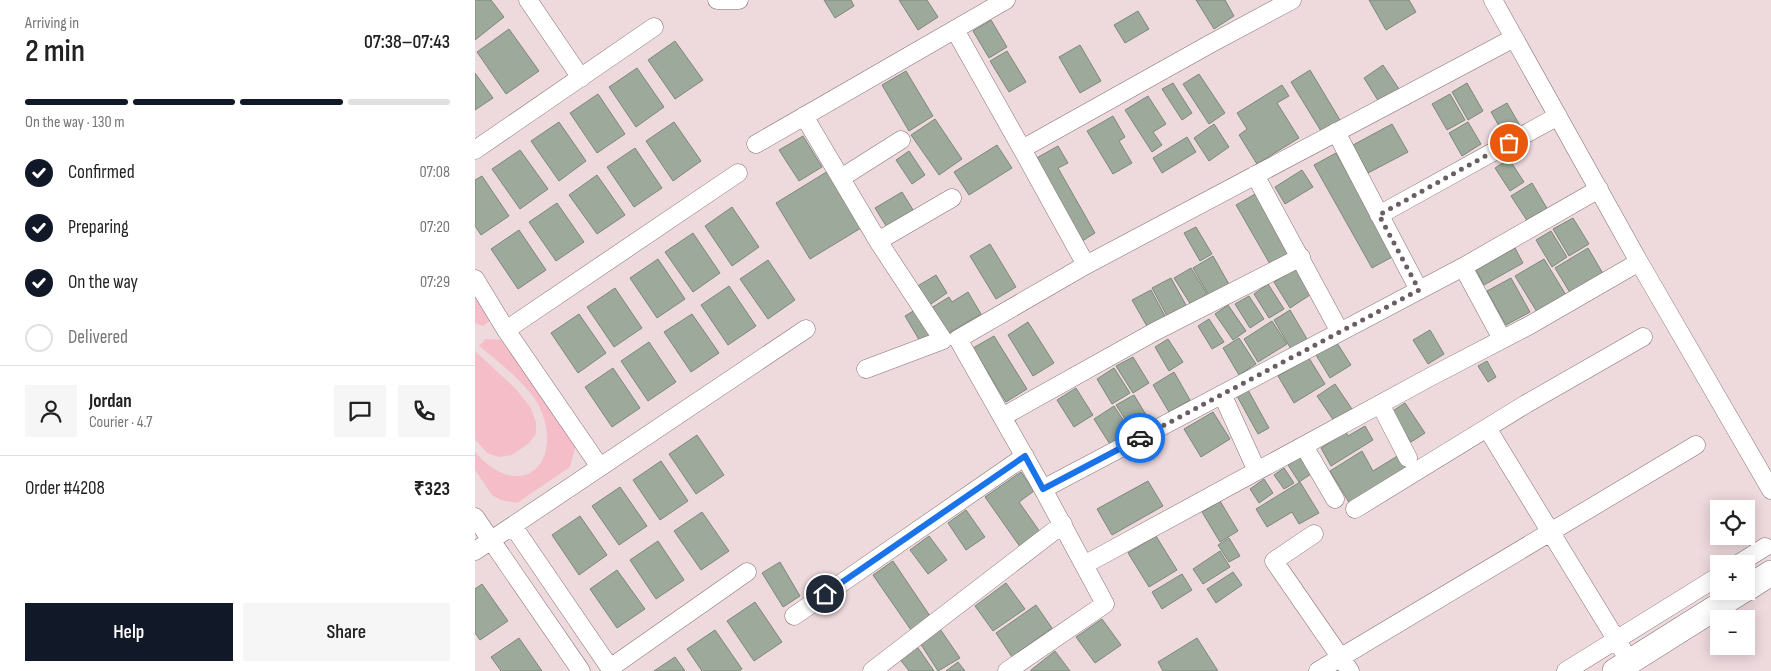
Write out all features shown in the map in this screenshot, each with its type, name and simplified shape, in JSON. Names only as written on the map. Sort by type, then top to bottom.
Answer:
[{"type":"street","points":[[528,0],[581,78]]},
{"type":"street","points":[[717,0],[739,0]]},
{"type":"street","points":[[757,144],[1007,0]]},
{"type":"street","points":[[1022,149],[1201,48],[1292,0]]},
{"type":"street","points":[[1493,0],[1639,262],[1771,490]]},
{"type":"street","points":[[475,150],[654,27]]},
{"type":"street","points":[[955,30],[1086,265]]},
{"type":"street","points":[[866,368],[950,339],[1514,38]]},
{"type":"street","points":[[804,116],[879,241],[950,339],[1003,417],[1105,604],[1007,671]]},
{"type":"street","points":[[1379,215],[1558,116]]},
{"type":"street","points":[[1336,132],[1419,290]]},
{"type":"street","points":[[841,178],[901,140]]},
{"type":"street","points":[[506,330],[738,173]]},
{"type":"street","points":[[1255,175],[1340,332]]},
{"type":"street","points":[[1043,489],[1463,267],[1599,190]]},
{"type":"street","points":[[879,241],[952,198]]},
{"type":"street","points":[[1003,417],[1154,332],[1301,257]]},
{"type":"street","points":[[1085,565],[1603,284],[1639,262]]},
{"type":"street","points":[[1463,267],[1502,339]]},
{"type":"street","points":[[475,279],[506,330],[600,467]]},
{"type":"street","points":[[475,551],[805,329]]},
{"type":"street","points":[[1355,510],[1487,428],[1643,337]]},
{"type":"street","points":[[1222,394],[1257,471]]},
{"type":"street","points":[[1380,404],[1408,458]]},
{"type":"street","points":[[1487,428],[1617,640],[1623,666],[1728,600]]},
{"type":"street","points":[[1317,671],[1345,664],[1550,531],[1696,445]]},
{"type":"street","points":[[1304,446],[1335,499]]},
{"type":"street","points":[[794,616],[1025,456]]},
{"type":"street","points":[[475,517],[581,671]]},
{"type":"street","points":[[872,671],[1063,524]]},
{"type":"street","points":[[513,526],[611,670],[747,572]]},
{"type":"street","points":[[1314,534],[1274,561],[1345,664]]},
{"type":"street","points":[[1752,555],[1765,546]]},
{"type":"street","points":[[1755,583],[1771,573]]},
{"type":"street","points":[[1566,671],[1710,582]]},
{"type":"shaded area","points":[[475,293],[493,319],[483,326],[475,323]]},
{"type":"shaded area","points":[[486,339],[508,340],[571,434],[575,448],[570,467],[517,503],[501,500],[492,495],[475,470],[475,452],[492,468],[508,475],[523,476],[534,470],[543,459],[547,444],[546,426],[539,406],[528,390],[495,358],[479,346]]},
{"type":"shaded area","points":[[475,351],[515,388],[531,408],[536,423],[536,434],[529,443],[512,455],[499,457],[487,453],[475,439]]},
{"type":"building","points":[[475,0],[491,0],[504,17],[475,40]]},
{"type":"building","points":[[824,0],[851,0],[854,6],[835,18]]},
{"type":"building","points":[[899,0],[927,0],[938,17],[918,30]]},
{"type":"building","points":[[1196,0],[1225,0],[1234,16],[1214,29]]},
{"type":"building","points":[[1369,0],[1409,0],[1416,12],[1386,30]]},
{"type":"building","points":[[1138,11],[1149,29],[1125,43],[1114,25]]},
{"type":"building","points":[[991,20],[1007,47],[989,58],[973,31]]},
{"type":"building","points":[[509,29],[539,71],[506,94],[477,52]]},
{"type":"building","points":[[675,41],[703,80],[675,99],[648,60]]},
{"type":"building","points":[[1080,45],[1101,81],[1080,93],[1059,57]]},
{"type":"building","points":[[1007,51],[1026,82],[1009,92],[990,61]]},
{"type":"building","points":[[1383,65],[1399,89],[1379,102],[1364,78]]},
{"type":"building","points":[[637,68],[664,107],[636,127],[609,87]]},
{"type":"building","points":[[1310,70],[1340,120],[1321,131],[1291,82]]},
{"type":"building","points":[[906,71],[933,116],[909,131],[882,85]]},
{"type":"building","points":[[475,73],[493,98],[475,110]]},
{"type":"building","points":[[1199,74],[1225,113],[1209,124],[1183,84]]},
{"type":"building","points":[[1173,83],[1192,113],[1182,120],[1162,89]]},
{"type":"building","points":[[1467,83],[1483,111],[1468,120],[1452,92]]},
{"type":"building","points":[[1282,85],[1289,96],[1277,103],[1299,138],[1257,164],[1239,135],[1247,129],[1237,113]]},
{"type":"building","points":[[598,94],[625,134],[597,153],[570,113]]},
{"type":"building","points":[[1450,94],[1465,120],[1447,130],[1432,104]]},
{"type":"building","points":[[1148,96],[1166,124],[1153,132],[1162,145],[1152,152],[1125,110]]},
{"type":"building","points":[[1507,103],[1522,129],[1506,138],[1491,112]]},
{"type":"building","points":[[1113,116],[1125,137],[1119,141],[1132,163],[1113,174],[1087,131]]},
{"type":"building","points":[[935,119],[962,159],[939,175],[911,135]]},
{"type":"building","points":[[559,122],[586,161],[559,181],[531,141]]},
{"type":"building","points":[[674,122],[701,161],[673,181],[646,141]]},
{"type":"building","points":[[1468,122],[1481,144],[1462,156],[1449,133]]},
{"type":"building","points":[[1214,124],[1229,147],[1209,161],[1194,138]]},
{"type":"building","points":[[1392,124],[1408,152],[1368,173],[1353,145]]},
{"type":"building","points":[[803,136],[822,167],[799,181],[779,150]]},
{"type":"building","points":[[1187,137],[1196,152],[1162,173],[1153,158]]},
{"type":"building","points":[[997,145],[1012,168],[969,195],[954,172]]},
{"type":"building","points":[[1058,146],[1068,163],[1058,168],[1095,233],[1079,243],[1033,160]]},
{"type":"building","points":[[635,148],[662,188],[634,207],[607,167]]},
{"type":"building","points":[[520,150],[548,189],[520,209],[492,169]]},
{"type":"building","points":[[909,151],[925,175],[912,184],[896,160]]},
{"type":"building","points":[[1336,153],[1394,256],[1372,268],[1314,165]]},
{"type":"building","points":[[1509,159],[1524,182],[1510,191],[1495,168]]},
{"type":"building","points":[[833,168],[861,228],[810,259],[776,203]]},
{"type":"building","points":[[1302,170],[1313,187],[1285,204],[1275,187]]},
{"type":"building","points":[[597,175],[625,215],[597,234],[569,195]]},
{"type":"building","points":[[482,176],[509,216],[481,235],[475,226],[475,180]]},
{"type":"building","points":[[1532,183],[1548,210],[1528,222],[1511,196]]},
{"type":"building","points":[[902,192],[915,213],[888,229],[875,208]]},
{"type":"building","points":[[1257,193],[1291,252],[1270,264],[1236,205]]},
{"type":"building","points":[[557,203],[584,242],[556,261],[529,222]]},
{"type":"building","points":[[732,207],[759,247],[732,266],[705,226]]},
{"type":"building","points":[[1573,218],[1589,244],[1569,256],[1553,229]]},
{"type":"building","points":[[1196,227],[1212,254],[1200,261],[1184,233]]},
{"type":"building","points":[[519,230],[546,270],[518,289],[491,249]]},
{"type":"building","points":[[1551,231],[1567,257],[1552,267],[1536,240]]},
{"type":"building","points":[[693,233],[720,273],[693,292],[665,252]]},
{"type":"building","points":[[990,244],[1016,287],[996,299],[970,256]]},
{"type":"building","points":[[1515,248],[1523,263],[1484,285],[1476,270]]},
{"type":"building","points":[[1588,248],[1605,277],[1572,296],[1555,268]]},
{"type":"building","points":[[1213,256],[1230,286],[1210,297],[1193,268]]},
{"type":"building","points":[[658,259],[685,299],[657,318],[630,278]]},
{"type":"building","points":[[1544,259],[1566,295],[1537,312],[1515,276]]},
{"type":"building","points":[[768,260],[795,300],[768,319],[740,279]]},
{"type":"building","points":[[1191,268],[1207,294],[1191,305],[1174,278]]},
{"type":"building","points":[[1297,268],[1313,293],[1290,308],[1274,282]]},
{"type":"building","points":[[936,275],[947,293],[928,306],[916,287]]},
{"type":"building","points":[[1171,278],[1187,307],[1168,318],[1152,288]]},
{"type":"building","points":[[1511,278],[1530,312],[1506,325],[1487,291]]},
{"type":"building","points":[[1268,284],[1284,309],[1269,318],[1254,294]]},
{"type":"building","points":[[729,286],[756,326],[728,345],[701,305]]},
{"type":"building","points":[[615,288],[642,328],[614,347],[587,307]]},
{"type":"building","points":[[1151,290],[1166,318],[1148,328],[1132,300]]},
{"type":"building","points":[[968,292],[981,314],[944,336],[928,310],[949,297],[952,302]]},
{"type":"building","points":[[1249,296],[1264,319],[1250,328],[1235,304]]},
{"type":"building","points":[[1228,305],[1246,331],[1233,340],[1215,314]]},
{"type":"building","points":[[920,307],[936,334],[921,343],[905,316]]},
{"type":"building","points":[[1290,310],[1307,339],[1291,349],[1274,320]]},
{"type":"building","points":[[579,314],[606,353],[578,373],[551,333]]},
{"type":"building","points":[[692,314],[719,353],[691,372],[664,332]]},
{"type":"building","points":[[1209,319],[1224,342],[1212,349],[1198,326]]},
{"type":"building","points":[[1272,321],[1287,344],[1258,362],[1244,339]]},
{"type":"building","points":[[1028,322],[1054,363],[1033,376],[1008,335]]},
{"type":"building","points":[[1430,330],[1444,354],[1428,364],[1413,340]]},
{"type":"building","points":[[994,336],[1027,389],[1006,402],[973,348]]},
{"type":"building","points":[[1239,338],[1256,364],[1239,375],[1223,348]]},
{"type":"building","points":[[1168,339],[1183,362],[1169,371],[1155,347]]},
{"type":"building","points":[[649,342],[676,382],[648,401],[621,361]]},
{"type":"building","points":[[1337,343],[1351,365],[1330,378],[1316,355]]},
{"type":"building","points":[[1133,357],[1149,383],[1133,393],[1116,366]]},
{"type":"building","points":[[1309,358],[1325,384],[1294,403],[1278,376]]},
{"type":"building","points":[[1487,361],[1496,377],[1488,382],[1478,366]]},
{"type":"building","points":[[613,368],[640,408],[612,427],[585,387]]},
{"type":"building","points":[[1114,368],[1130,393],[1112,404],[1097,379]]},
{"type":"building","points":[[1174,372],[1190,400],[1169,412],[1153,385]]},
{"type":"building","points":[[1335,384],[1352,409],[1334,421],[1317,396]]},
{"type":"building","points":[[1076,388],[1093,415],[1074,427],[1057,400]]},
{"type":"building","points":[[1248,390],[1269,428],[1258,434],[1237,396]]},
{"type":"building","points":[[1134,395],[1151,423],[1134,433],[1116,405]]},
{"type":"building","points":[[1405,403],[1425,433],[1411,442],[1391,412]]},
{"type":"building","points":[[1114,406],[1132,433],[1111,446],[1094,419]]},
{"type":"building","points":[[1213,412],[1230,439],[1201,457],[1184,429]]},
{"type":"building","points":[[1365,426],[1373,440],[1331,466],[1321,448],[1346,432],[1348,436]]},
{"type":"building","points":[[697,435],[724,475],[696,494],[669,454]]},
{"type":"building","points":[[1362,451],[1373,471],[1399,455],[1407,469],[1350,504],[1330,471]]},
{"type":"building","points":[[1300,457],[1311,474],[1299,482],[1288,465]]},
{"type":"building","points":[[661,461],[688,501],[660,520],[633,480]]},
{"type":"building","points":[[1284,468],[1294,483],[1284,489],[1274,475]]},
{"type":"building","points":[[1021,472],[1034,491],[1019,502],[1040,532],[1023,551],[985,497]]},
{"type":"building","points":[[1264,479],[1273,493],[1259,503],[1250,489]]},
{"type":"building","points":[[1148,481],[1163,506],[1112,535],[1097,509]]},
{"type":"building","points":[[1300,482],[1319,513],[1299,524],[1292,512],[1267,527],[1256,509]]},
{"type":"building","points":[[620,487],[647,526],[619,545],[592,506]]},
{"type":"building","points":[[1220,501],[1238,531],[1220,542],[1202,512]]},
{"type":"building","points":[[966,510],[985,537],[966,550],[948,523]]},
{"type":"building","points":[[702,512],[729,551],[701,570],[674,531]]},
{"type":"building","points":[[580,516],[607,555],[579,575],[552,535]]},
{"type":"building","points":[[929,536],[947,560],[928,574],[910,550]]},
{"type":"building","points":[[1156,536],[1177,570],[1149,587],[1128,553]]},
{"type":"building","points":[[1229,538],[1240,556],[1229,562],[1218,545]]},
{"type":"building","points":[[658,541],[684,580],[656,599],[630,560]]},
{"type":"building","points":[[1220,551],[1230,567],[1203,584],[1193,569]]},
{"type":"building","points":[[893,561],[930,616],[911,630],[873,575]]},
{"type":"building","points":[[780,562],[800,596],[783,607],[762,573]]},
{"type":"building","points":[[617,570],[645,609],[617,628],[590,589]]},
{"type":"building","points":[[1233,572],[1242,585],[1216,603],[1207,589]]},
{"type":"building","points":[[1182,574],[1192,590],[1162,609],[1152,592]]},
{"type":"building","points":[[1006,583],[1025,609],[993,631],[975,606]]},
{"type":"building","points":[[482,584],[508,621],[480,640],[475,633],[475,589]]},
{"type":"building","points":[[755,602],[782,642],[754,661],[727,621]]},
{"type":"building","points":[[1036,605],[1052,628],[1012,657],[996,633]]},
{"type":"building","points":[[1102,619],[1121,645],[1095,663],[1076,637]]},
{"type":"building","points":[[940,629],[960,658],[938,671],[920,643]]},
{"type":"building","points":[[715,630],[742,669],[738,671],[702,671],[687,649]]},
{"type":"building","points":[[519,638],[542,671],[501,671],[491,657]]},
{"type":"building","points":[[1197,638],[1218,671],[1163,671],[1158,662]]},
{"type":"building","points":[[916,645],[934,671],[909,671],[899,658]]},
{"type":"building","points":[[1055,651],[1070,671],[1031,671],[1031,670]]},
{"type":"building","points":[[675,657],[685,671],[654,671]]},
{"type":"building","points":[[958,662],[965,671],[946,671]]},
{"type":"way so far","points":[[1140,438],[1419,290],[1379,215],[1509,143]]},
{"type":"route","points":[[825,594],[1025,456],[1043,489],[1140,438]]}]
